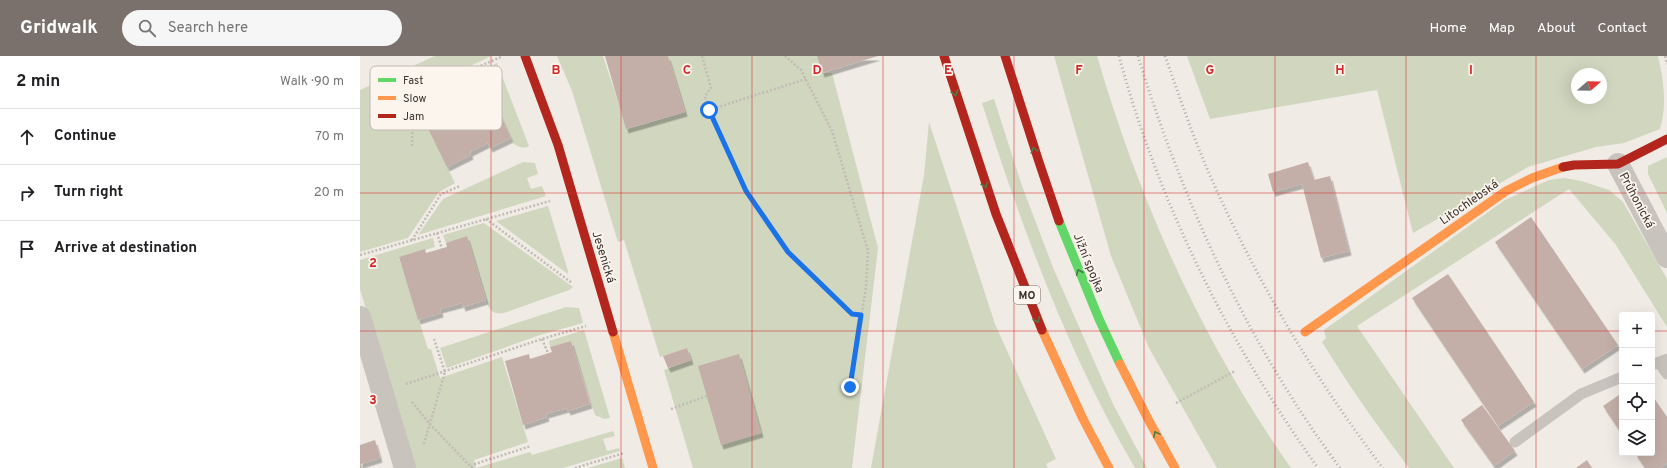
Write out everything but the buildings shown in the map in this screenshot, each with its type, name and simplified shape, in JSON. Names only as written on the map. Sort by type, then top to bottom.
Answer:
[{"type":"main road","name":"Jesenická","points":[[525,56],[558,145],[653,468]]},
{"type":"main road","name":"MO","points":[[944,56],[972,148],[1001,230],[1027,296],[1058,367],[1092,438],[1109,468]]},
{"type":"main road","name":"Jižní spojka","points":[[1005,56],[1036,157],[1094,308],[1129,382],[1175,468]]},
{"type":"main road","name":"Litochlebská","points":[[1305,332],[1506,191],[1556,168],[1618,164],[1667,139]]},
{"type":"street","name":"Průhonická","points":[[1618,164],[1667,257]]},
{"type":"street","points":[[360,317],[405,468]]},
{"type":"lane","points":[[1659,362],[1667,374]]},
{"type":"lane","points":[[1515,442],[1581,394],[1619,378]]},
{"type":"lane","points":[[1092,438],[1098,468]]},
{"type":"path","points":[[702,56],[711,88],[705,96],[709,110],[746,191],[788,252],[852,314],[861,315]]},
{"type":"path","points":[[785,56],[801,70],[832,130],[868,251],[866,287],[850,387]]},
{"type":"path","points":[[1665,56],[1667,64]]},
{"type":"path","points":[[481,66],[501,57]]},
{"type":"path","points":[[709,110],[806,79]]},
{"type":"path","points":[[412,146],[413,130]]},
{"type":"path","points":[[412,240],[441,194],[460,186]]},
{"type":"path","points":[[360,255],[553,200]]},
{"type":"path","points":[[486,219],[575,285]]},
{"type":"path","points":[[437,233],[442,249]]},
{"type":"path","points":[[404,385],[542,339],[588,326]]},
{"type":"path","points":[[424,445],[429,422],[445,372],[434,339]]},
{"type":"path","points":[[542,339],[548,353]]},
{"type":"path","points":[[1176,403],[1235,371]]},
{"type":"path","points":[[671,409],[707,396]]},
{"type":"path","points":[[406,398],[412,401],[429,422],[471,467],[475,464],[531,446]]},
{"type":"path","points":[[575,468],[626,452]]},
{"type":"green space","points":[[435,56],[491,56],[471,66],[413,66]]},
{"type":"green space","points":[[557,56],[603,56],[627,129],[685,112],[668,56],[817,56],[822,73],[832,73],[878,248],[852,468],[693,468],[664,370],[691,360],[687,348],[660,357],[624,240],[618,242],[572,91]]},
{"type":"green space","points":[[1054,56],[1097,56],[1133,165],[1177,270],[1202,321],[1230,372],[1259,420],[1291,468],[1217,468],[1149,348],[1111,256]]},
{"type":"green space","points":[[1187,56],[1658,56],[1662,75],[1664,102],[1660,129],[1624,143],[1596,147],[1528,167],[1413,233],[1377,90],[1210,119]]},
{"type":"green space","points":[[497,63],[498,66],[490,66]]},
{"type":"green space","points":[[502,76],[529,146],[521,147],[514,144],[502,118]]},
{"type":"green space","points":[[370,85],[370,130],[429,130],[455,183],[439,192],[408,238],[360,252],[360,90]]},
{"type":"green space","points":[[994,99],[1022,186],[1054,270],[1113,404],[1147,468],[1135,468],[1111,425],[1088,380],[1048,290],[1013,197],[982,103]]},
{"type":"green space","points":[[929,122],[995,324],[1056,459],[1046,464],[1048,468],[871,468],[924,175]]},
{"type":"green space","points":[[1667,157],[1667,213],[1648,174],[1648,166]]},
{"type":"green space","points":[[523,162],[535,163],[538,174],[527,178],[531,189],[542,186],[546,196],[418,235],[443,199]]},
{"type":"green space","points":[[1565,178],[1581,181],[1609,190],[1623,202],[1667,279],[1667,327],[1616,245],[1569,189],[1357,326],[1454,468],[1409,468],[1364,406],[1322,342],[1326,338],[1324,330],[1505,200],[1549,180]]},
{"type":"green space","points":[[548,206],[568,271],[568,274],[496,221]]},
{"type":"green space","points":[[484,223],[573,287],[569,290],[504,313],[492,311],[487,304],[467,237],[446,243],[443,235]]},
{"type":"green space","points":[[433,238],[435,247],[399,258],[428,349],[431,349],[440,378],[502,357],[528,442],[474,460],[476,468],[414,468],[360,289],[360,260]]},
{"type":"green space","points":[[566,307],[579,308],[583,323],[540,335],[447,368],[440,348]]},
{"type":"green space","points":[[584,330],[610,418],[604,419],[595,415],[571,341],[550,347],[549,341]]},
{"type":"green space","points":[[613,431],[615,436],[603,439],[607,451],[619,448],[620,451],[563,468],[476,468],[530,452],[532,455]]},
{"type":"green space","points":[[622,458],[625,468],[588,468]]},
{"type":"railway","points":[[1119,56],[1135,111],[1154,165],[1176,219],[1200,271],[1226,322],[1255,372],[1318,468]]},
{"type":"railway","points":[[1138,56],[1176,165],[1197,218],[1221,271],[1276,372],[1307,421],[1340,468]]},
{"type":"railway","points":[[1165,56],[1205,165],[1268,293],[1311,365],[1334,400],[1383,468]]},
{"type":"traffic: fast","points":[[1059,221],[1099,319],[1120,364]]},
{"type":"traffic: slow","points":[[1305,332],[1506,191],[1532,178],[1563,167]]},
{"type":"traffic: slow","points":[[1042,330],[1083,419],[1109,468]]},
{"type":"traffic: slow","points":[[613,332],[653,468]]},
{"type":"traffic: slow","points":[[1120,364],[1175,468]]},
{"type":"traffic: jam","points":[[525,56],[558,145],[613,332]]},
{"type":"traffic: jam","points":[[944,56],[996,214],[1042,330]]},
{"type":"traffic: jam","points":[[1005,56],[1059,221]]},
{"type":"traffic: jam","points":[[1563,167],[1574,165],[1618,164],[1667,139]]},
{"type":"route","points":[[709,110],[746,191],[788,252],[852,314],[861,315],[850,387]]}]
